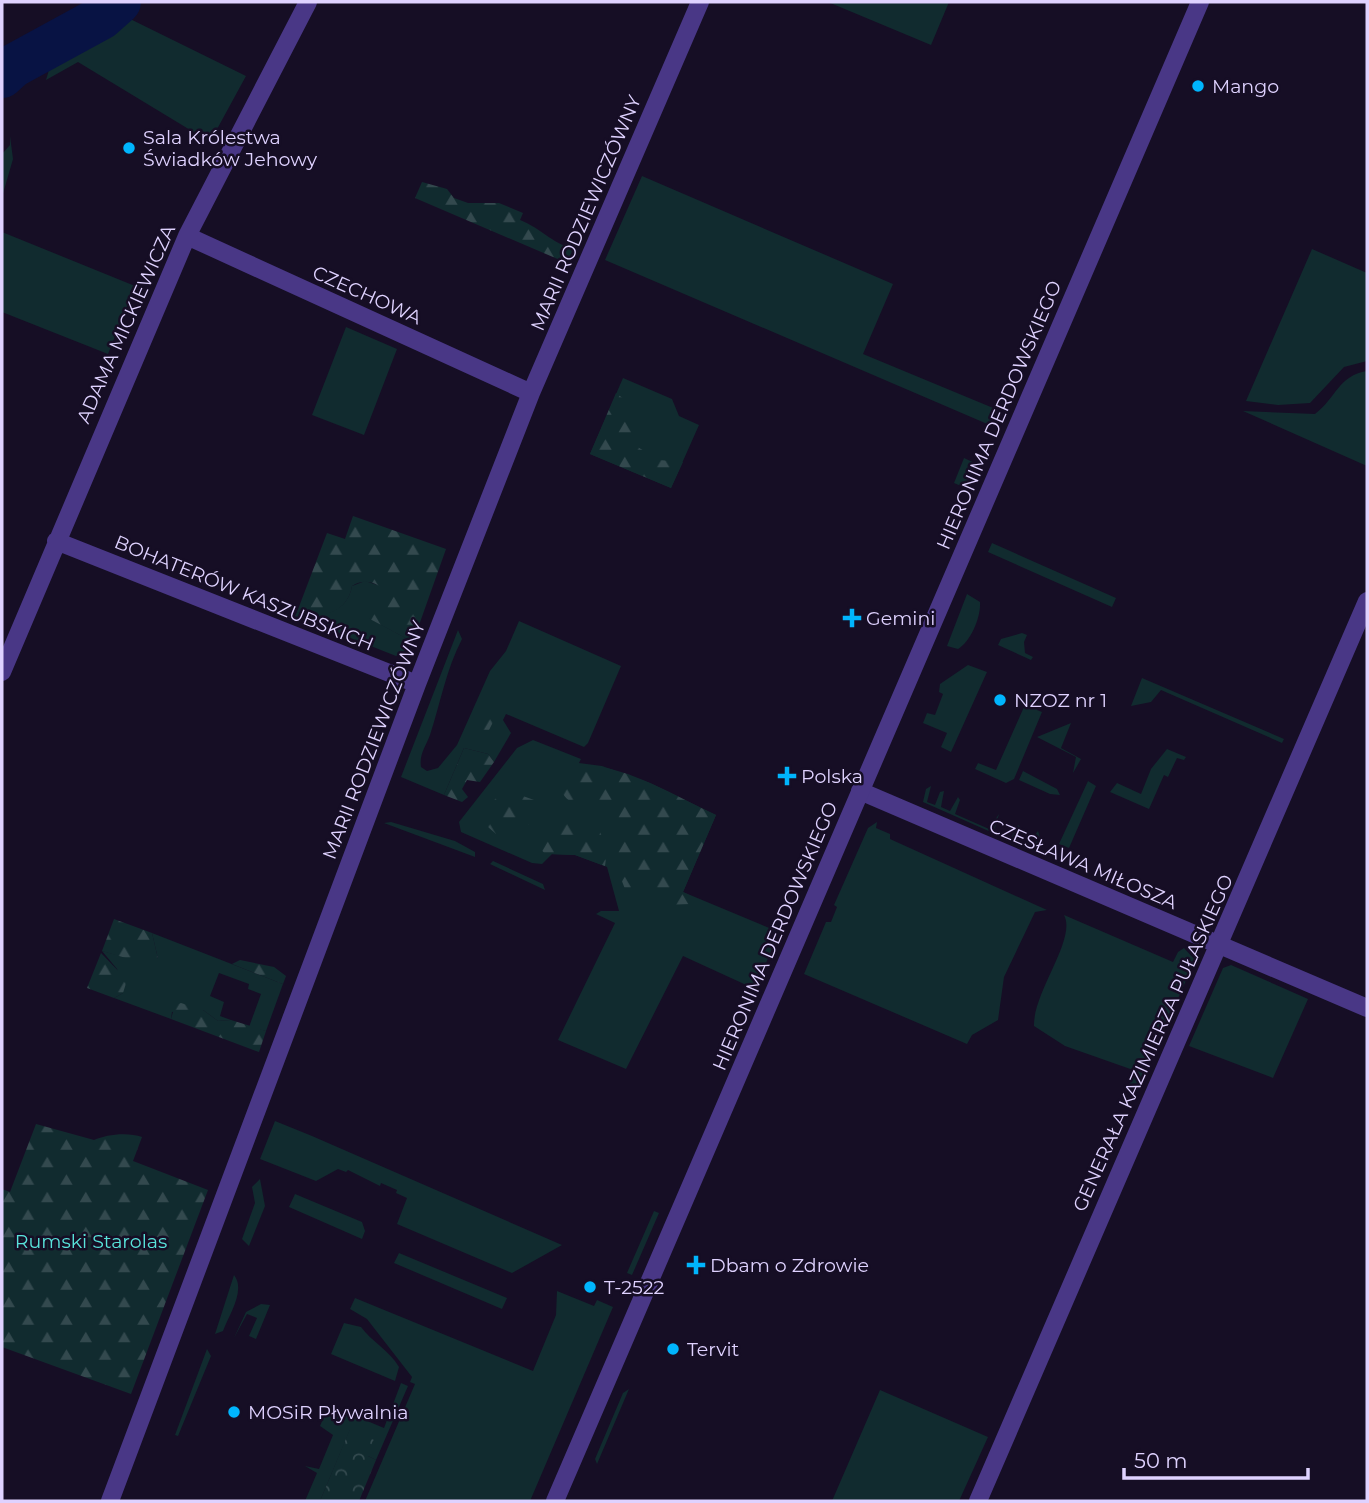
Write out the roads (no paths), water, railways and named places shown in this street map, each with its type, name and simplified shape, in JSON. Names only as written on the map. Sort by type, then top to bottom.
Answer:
[{"type":"street","name":"ADAMA MICKIEWICZA","points":[[2,672],[55,541],[187,236],[309,2]]},
{"type":"street","name":"MARII RODZIEWICZÓWNY","points":[[110,1501],[417,684],[531,393],[700,2]]},
{"type":"street","name":"HIERONIMA DERDOWSKIEGO","points":[[555,1501],[1199,2]]},
{"type":"street","name":"CZECHOWA","points":[[187,236],[531,393]]},
{"type":"street","name":"BOHATERÓW KASZUBSKICH","points":[[55,541],[417,684]]},
{"type":"street","name":"GENERAŁA KAZIMIERZA PUŁASKIEGO","points":[[978,1501],[1367,601]]},
{"type":"street","name":"CZESŁAWA MIŁOSZA","points":[[860,791],[1367,1008]]},
{"type":"waterway","points":[[2,76],[13,66],[101,18],[119,2]]},
{"type":"place","name":"Mango","points":[[1198,86]]},
{"type":"place","name":"Sala Królestwa Świadków Jehowy","points":[[129,148]]},
{"type":"place","name":"Gemini","points":[[852,618]]},
{"type":"place","name":"NZOZ nr 1","points":[[1000,700]]},
{"type":"place","name":"Polska","points":[[787,776]]},
{"type":"place","name":"Dbam o Zdrowie","points":[[696,1265]]},
{"type":"place","name":"T-2522","points":[[590,1287]]},
{"type":"place","name":"Tervit","points":[[673,1349]]},
{"type":"place","name":"MOSiR Pływalnia","points":[[234,1412]]},
{"type":"park label","name":"Rumski Starolas","points":[[91,1241]]}]
